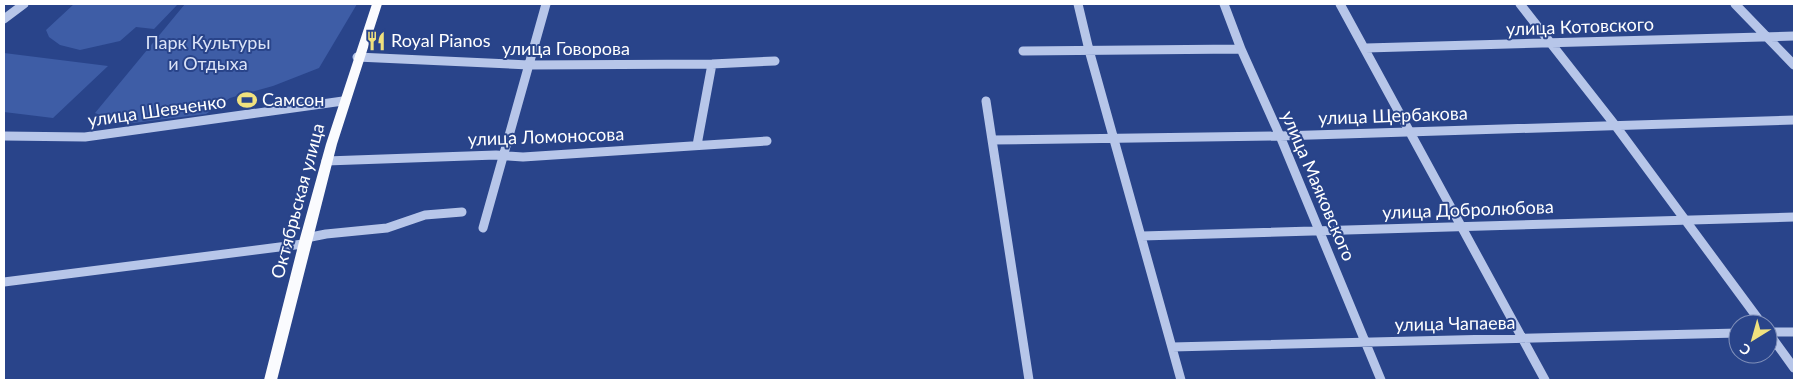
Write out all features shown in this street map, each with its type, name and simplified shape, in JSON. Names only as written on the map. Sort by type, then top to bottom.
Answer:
[{"type":"main road","name":"Октябрьская улица","points":[[270,380],[304,241],[343,101],[377,4]]},
{"type":"street","points":[[4,19],[24,4]]},
{"type":"street","points":[[482,228],[546,4]]},
{"type":"street","points":[[1078,4],[1089,50],[1181,380]]},
{"type":"street","name":"улица Маяковского","points":[[1224,4],[1241,49],[1280,136],[1381,380]]},
{"type":"street","points":[[1340,4],[1366,48],[1409,131],[1545,380]]},
{"type":"street","points":[[1520,4],[1615,125],[1755,314]]},
{"type":"street","points":[[1735,4],[1794,65]]},
{"type":"street","name":"улица Котовского","points":[[1366,48],[1794,36]]},
{"type":"street","points":[[1023,51],[1241,49]]},
{"type":"street","name":"улица Говорова","points":[[357,57],[529,66],[712,64],[775,60]]},
{"type":"street","points":[[697,145],[712,64]]},
{"type":"street","name":"улица Шевченко","points":[[4,136],[85,137],[343,101]]},
{"type":"street","points":[[986,101],[1029,380]]},
{"type":"street","name":"улица Щербакова","points":[[992,140],[1280,136],[1794,120]]},
{"type":"street","name":"улица Ломоносова","points":[[326,161],[523,157],[767,141]]},
{"type":"street","points":[[4,282],[304,241],[326,234],[386,228],[425,215],[462,212]]},
{"type":"street","name":"улица Добролюбова","points":[[1142,236],[1794,217]]},
{"type":"street","points":[[1778,332],[1794,332]]},
{"type":"street","name":"улица Чапаева","points":[[1172,347],[1728,333]]},
{"type":"street","points":[[1778,346],[1794,368]]},
{"type":"green space","points":[[74,4],[178,4],[154,29],[136,27],[120,41],[80,50],[60,45],[49,37],[46,30]]},
{"type":"green space","name":"Парк Культуры и Отдыха","points":[[185,4],[357,4],[319,68],[273,86],[230,98],[206,114],[125,124],[95,113]]},
{"type":"green space","points":[[4,53],[108,66],[53,118],[4,112]]},
{"type":"place","name":"Royal Pianos","points":[[376,41]]},
{"type":"place","name":"Самсон","points":[[247,100]]}]
